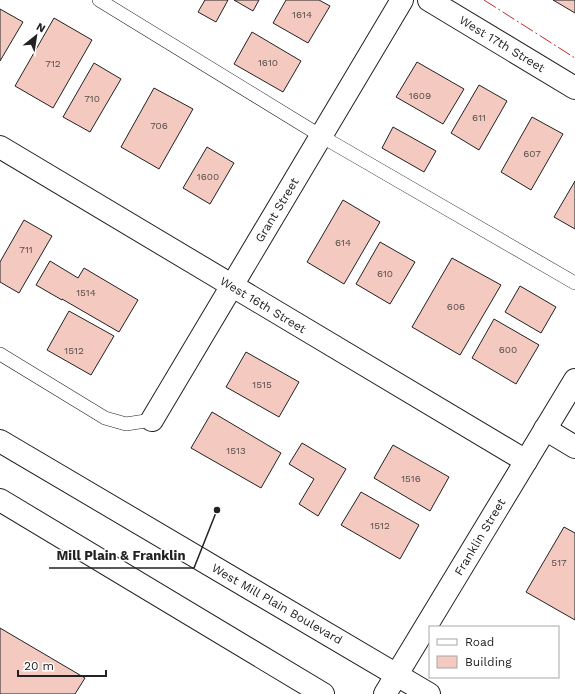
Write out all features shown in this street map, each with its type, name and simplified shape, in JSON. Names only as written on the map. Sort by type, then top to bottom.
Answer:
[{"type":"street","name":"Grant Street","points":[[152,420],[402,0]]},
{"type":"street","name":"West 17th Street","points":[[429,0],[575,88]]},
{"type":"street","name":"West 16th Street","points":[[0,148],[526,461]]},
{"type":"street","name":"Franklin Street","points":[[385,694],[575,380]]},
{"type":"street","points":[[545,429],[575,447]]},
{"type":"street","name":"West Mill Plain Boulevard","points":[[0,441],[429,694]]},
{"type":"street","points":[[0,500],[323,694]]},
{"type":"lane","points":[[98,0],[321,136],[575,283]]},
{"type":"lane","points":[[0,354],[105,418],[126,424],[152,420]]},
{"type":"building","points":[[205,0],[228,0],[216,22],[198,12]]},
{"type":"building","points":[[234,0],[259,0],[253,11]]},
{"type":"building","points":[[286,0],[319,0],[330,6],[308,43],[273,23]]},
{"type":"building","points":[[553,0],[575,0],[575,13]]},
{"type":"building","points":[[0,9],[23,22],[0,61]]},
{"type":"building","points":[[54,18],[92,40],[53,108],[15,86]]},
{"type":"building","points":[[252,32],[301,61],[283,92],[234,64]]},
{"type":"building","points":[[417,62],[464,89],[443,124],[396,97]]},
{"type":"building","points":[[94,63],[121,79],[90,132],[63,117]]},
{"type":"building","points":[[479,85],[507,101],[479,150],[451,133]]},
{"type":"building","points":[[154,88],[193,109],[159,169],[121,147]]},
{"type":"building","points":[[532,117],[563,134],[531,190],[501,172]]},
{"type":"building","points":[[393,127],[436,151],[424,172],[382,148]]},
{"type":"building","points":[[207,147],[234,163],[210,204],[183,188]]},
{"type":"building","points":[[575,181],[575,229],[554,217]]},
{"type":"building","points":[[343,200],[380,222],[344,284],[307,262]]},
{"type":"building","points":[[24,220],[52,236],[19,293],[0,282],[0,262]]},
{"type":"building","points":[[380,242],[415,262],[390,304],[356,284]]},
{"type":"building","points":[[452,258],[501,285],[460,355],[412,327]]},
{"type":"building","points":[[50,261],[78,278],[84,268],[138,300],[119,332],[36,285]]},
{"type":"building","points":[[520,286],[556,307],[541,333],[505,312]]},
{"type":"building","points":[[69,311],[114,336],[91,375],[47,350]]},
{"type":"building","points":[[494,319],[539,345],[516,384],[472,358]]},
{"type":"building","points":[[246,352],[299,382],[279,417],[226,387]]},
{"type":"building","points":[[212,412],[281,453],[261,488],[191,448]]},
{"type":"building","points":[[302,443],[346,469],[318,516],[299,504],[314,479],[289,464]]},
{"type":"building","points":[[393,445],[449,477],[430,511],[374,478]]},
{"type":"building","points":[[361,492],[419,525],[400,559],[341,525]]},
{"type":"building","points":[[564,527],[575,533],[575,620],[526,592]]},
{"type":"building","points":[[0,628],[85,678],[75,694],[0,694]]},
{"type":"power","points":[[484,0],[575,58]]},
{"type":"place","name":"Mill Plain & Franklin","points":[[217,510]]}]
